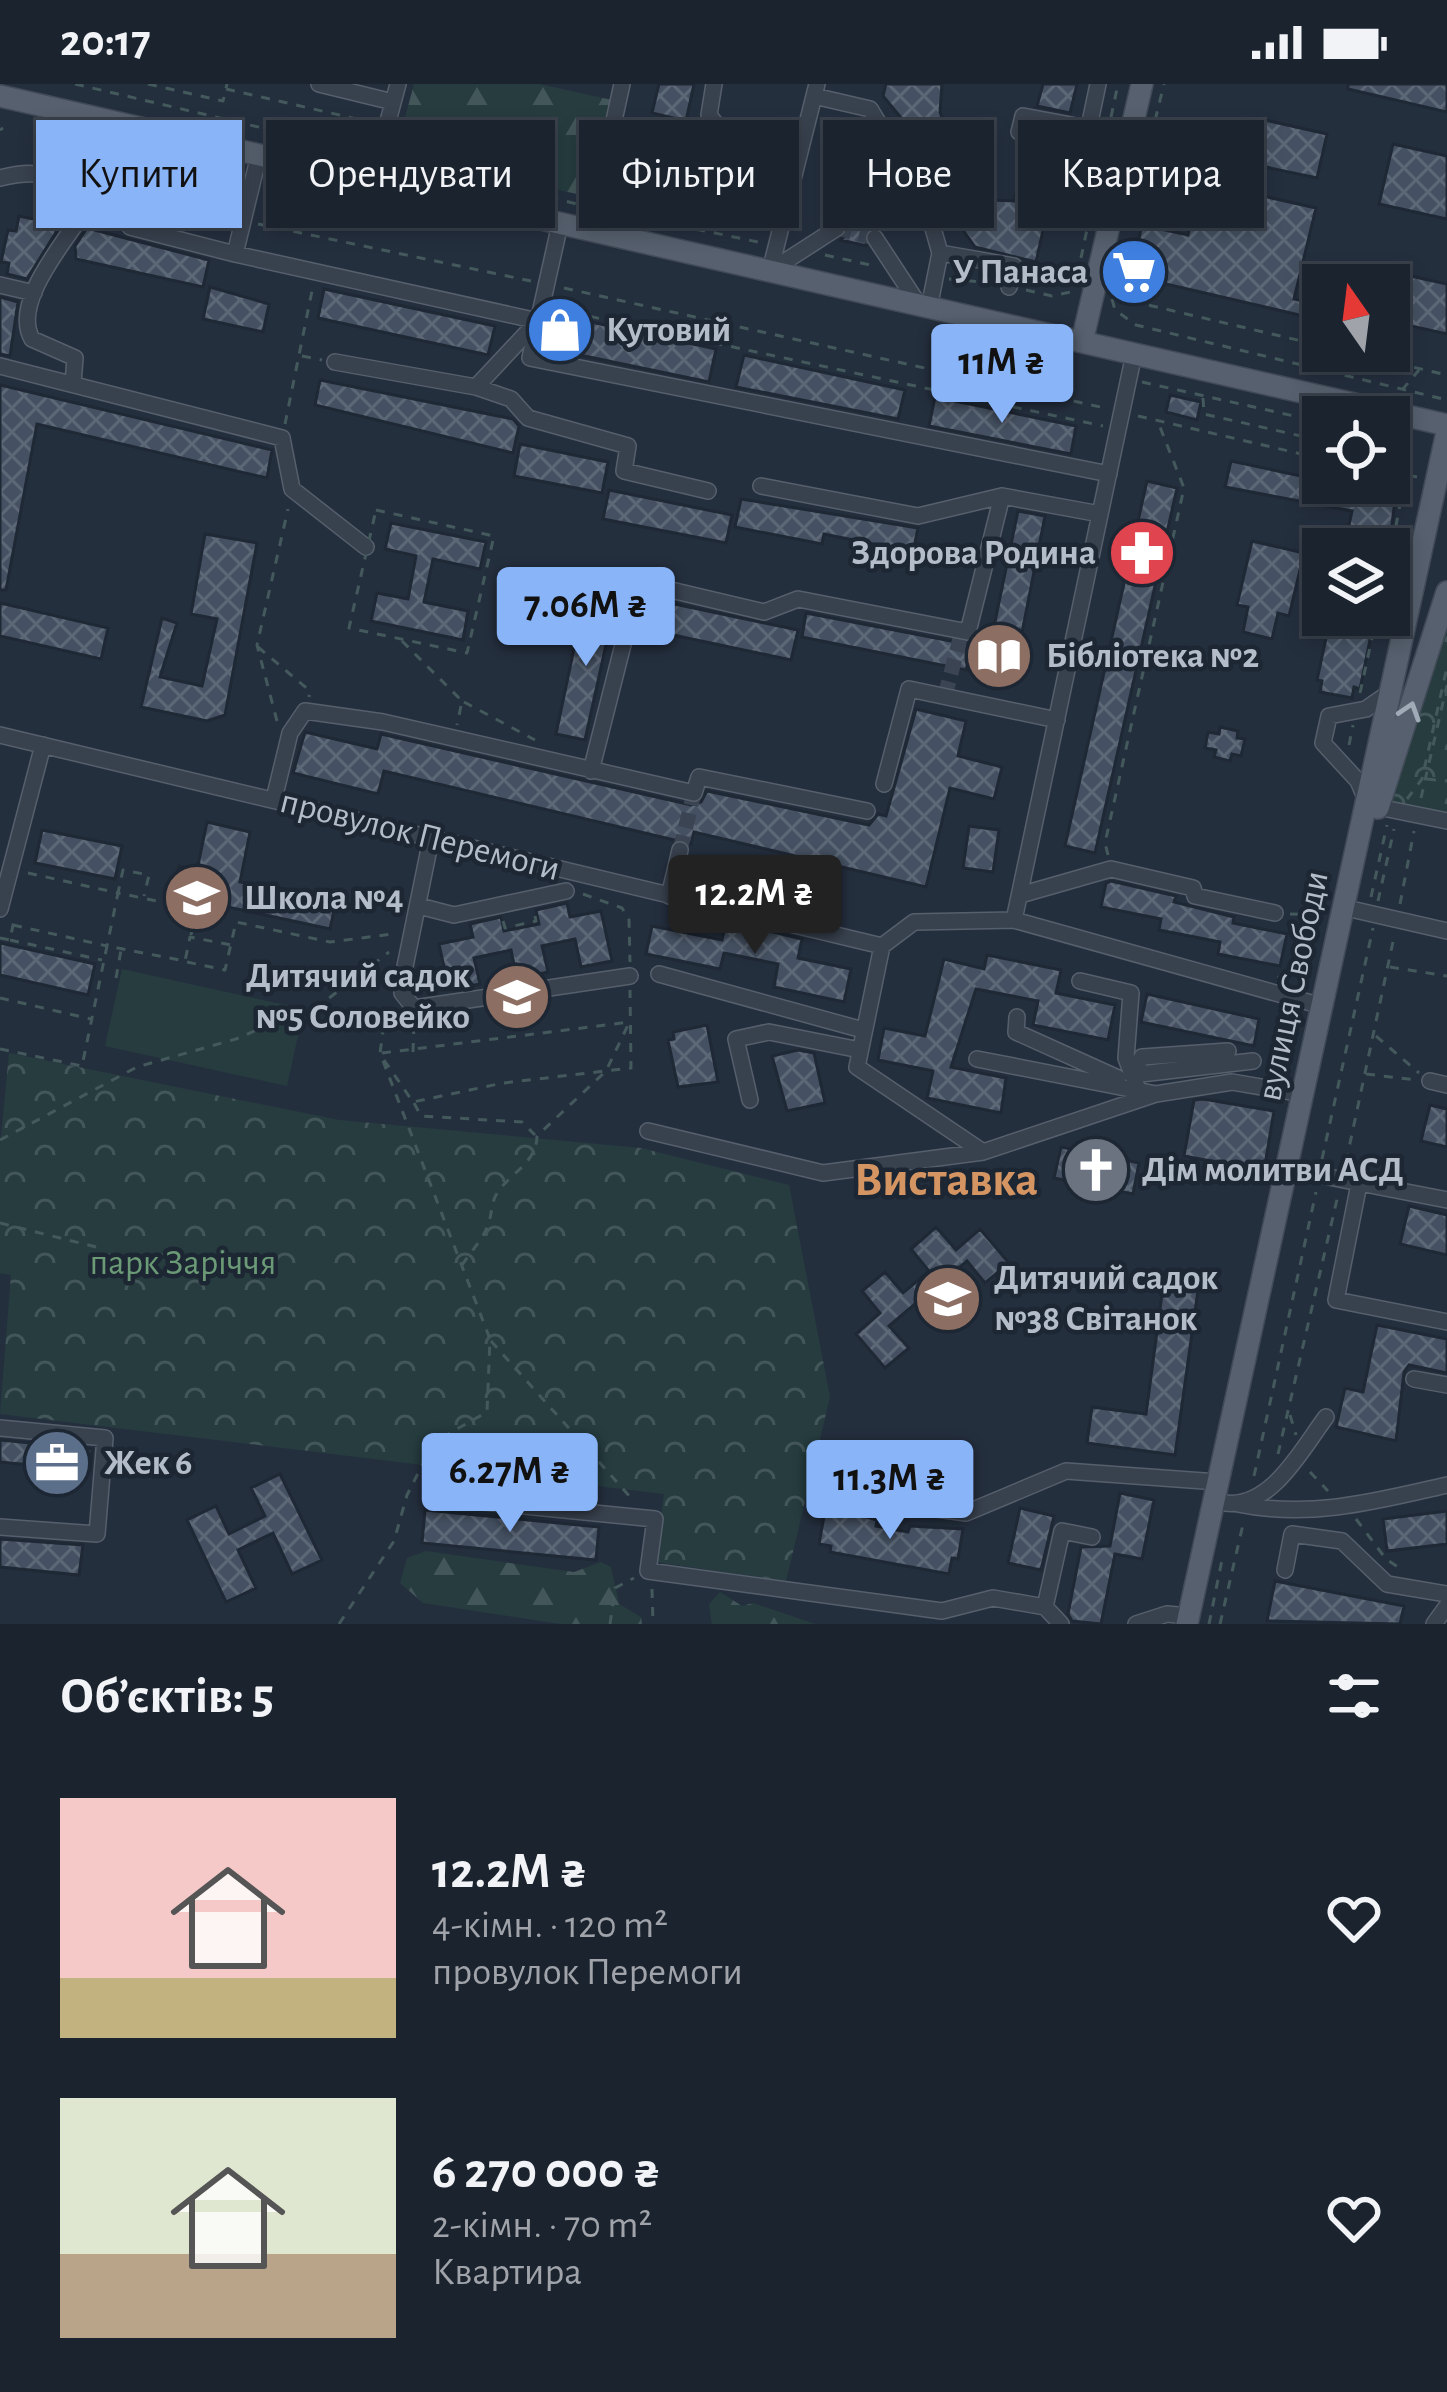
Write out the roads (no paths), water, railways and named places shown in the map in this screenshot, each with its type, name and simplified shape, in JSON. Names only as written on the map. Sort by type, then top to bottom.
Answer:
[{"type":"main road","points":[[1125,120],[1142,84]]},
{"type":"main road","points":[[0,97],[266,157]]},
{"type":"main road","points":[[555,223],[579,222]]},
{"type":"main road","points":[[619,228],[770,272],[1319,396]]},
{"type":"main road","points":[[1082,342],[1108,228]]},
{"type":"main road","points":[[1410,419],[1447,429]]},
{"type":"main road","name":"вулиця Свободи","points":[[1410,600],[1447,429]]},
{"type":"main road","points":[[1410,616],[1425,630],[1444,604]]},
{"type":"main road","name":"вулиця Свободи","points":[[1236,1498],[1303,1094],[1356,851],[1383,807],[1444,604]]},
{"type":"main road","name":"вулиця Свободи","points":[[1196,1622],[1236,1498],[1366,913],[1383,807],[1390,691],[1402,636]]},
{"type":"main road","points":[[1356,851],[1361,858],[1350,906],[1366,913]]},
{"type":"street","points":[[319,84],[393,102]]},
{"type":"street","points":[[388,120],[398,84]]},
{"type":"street","points":[[614,120],[622,84]]},
{"type":"street","points":[[713,120],[709,115],[714,84]]},
{"type":"street","points":[[1091,120],[1098,84]]},
{"type":"street","points":[[799,156],[816,90],[870,109],[926,200],[940,253],[924,306]]},
{"type":"street","points":[[242,220],[259,155]]},
{"type":"street","points":[[0,178],[19,170],[34,173],[83,204],[34,293],[27,331],[32,339],[75,358],[73,385]]},
{"type":"street","points":[[560,224],[530,358],[1109,474]]},
{"type":"street","points":[[134,228],[315,272],[540,314]]},
{"type":"street","points":[[236,254],[241,228]]},
{"type":"street","points":[[770,272],[781,228]]},
{"type":"street","points":[[770,272],[837,228]]},
{"type":"street","points":[[875,238],[924,306]]},
{"type":"street","points":[[940,253],[1014,266],[1009,286]]},
{"type":"street","points":[[0,285],[34,293]]},
{"type":"street","points":[[476,387],[540,314]]},
{"type":"street","points":[[1014,920],[1134,354]]},
{"type":"street","points":[[335,362],[476,387],[511,399],[528,418],[628,446],[624,471],[707,491]]},
{"type":"street","points":[[0,366],[282,438],[292,489],[366,547]]},
{"type":"street","points":[[761,486],[919,516],[1002,496],[1100,514]]},
{"type":"street","points":[[591,771],[637,582],[764,611],[798,599],[968,632],[1002,496]]},
{"type":"street","points":[[884,784],[909,689],[1057,720]]},
{"type":"street","points":[[1390,691],[1380,702],[1329,716],[1323,742],[1383,807],[1447,820]]},
{"type":"street","points":[[274,800],[290,733],[305,711],[454,737],[694,793],[699,777],[867,811]]},
{"type":"street","name":"провулок Перемоги","points":[[0,735],[882,946]]},
{"type":"street","points":[[0,909],[43,745]]},
{"type":"street","points":[[431,839],[402,993],[414,1008],[630,976]]},
{"type":"street","points":[[669,896],[680,850]]},
{"type":"street","points":[[1020,895],[1111,868],[1193,888],[1195,896],[1275,913]]},
{"type":"street","points":[[418,906],[454,915],[566,891]]},
{"type":"street","points":[[1366,913],[1447,931]]},
{"type":"street","points":[[983,1151],[857,1067],[882,946],[914,922],[938,917],[1014,920],[1322,1006]]},
{"type":"street","points":[[659,974],[863,1030]]},
{"type":"street","points":[[1081,981],[1131,993],[1126,1041],[1135,1081]]},
{"type":"street","points":[[1017,1018],[1016,1032],[1156,1094]]},
{"type":"street","points":[[750,1100],[736,1040],[769,1031],[860,1050]]},
{"type":"street","points":[[1135,1081],[1142,1057],[1228,1051]]},
{"type":"street","points":[[977,1059],[1135,1081],[1253,1060]]},
{"type":"street","points":[[648,1131],[823,1173],[983,1151],[1156,1094],[1232,1082],[1303,1094]]},
{"type":"street","points":[[1308,1173],[1344,1171],[1359,1184],[1447,1200]]},
{"type":"street","points":[[1359,1184],[1336,1300],[1447,1322]]},
{"type":"street","points":[[1414,1378],[1447,1385]]},
{"type":"street","points":[[1236,1498],[1271,1485],[1326,1417]]},
{"type":"street","points":[[0,1428],[105,1438],[97,1534],[0,1527]]},
{"type":"street","points":[[836,1495],[965,1513],[1066,1471],[1236,1498],[1285,1513],[1447,1485]]},
{"type":"street","points":[[433,1498],[655,1519],[648,1571],[942,1611],[993,1598],[1045,1607],[1061,1624]]},
{"type":"street","points":[[1045,1607],[1063,1531],[1092,1537]]},
{"type":"street","points":[[1285,1570],[1292,1534],[1342,1541],[1387,1584],[1447,1594]]},
{"type":"street","points":[[1434,1624],[1447,1606]]},
{"type":"street","points":[[1136,1624],[1167,1614],[1196,1622]]},
{"type":"tunnel","points":[[837,228],[875,238]]},
{"type":"tunnel","points":[[945,696],[962,631]]},
{"type":"tunnel","points":[[680,850],[694,793]]},
{"type":"place","name":"У Панаса","points":[[1134,272]]},
{"type":"place","name":"Кутовий","points":[[560,330]]},
{"type":"place","name":"Здорова Родина","points":[[1142,553]]},
{"type":"place","name":"Бібліотека №2","points":[[999,656]]},
{"type":"place","name":"Школа №4","points":[[197,898]]},
{"type":"place","name":"Дитячий садок №5 Соловейко","points":[[517,997]]},
{"type":"place","name":"Дім молитви АСД","points":[[1096,1170]]},
{"type":"place","name":"Дитячий садок №38 Світанок","points":[[948,1299]]},
{"type":"place","name":"Жек 6","points":[[57,1463]]},
{"type":"district","name":"Виставка","points":[[946,1181]]},
{"type":"park label","name":"парк Заріччя","points":[[183,1263]]}]
